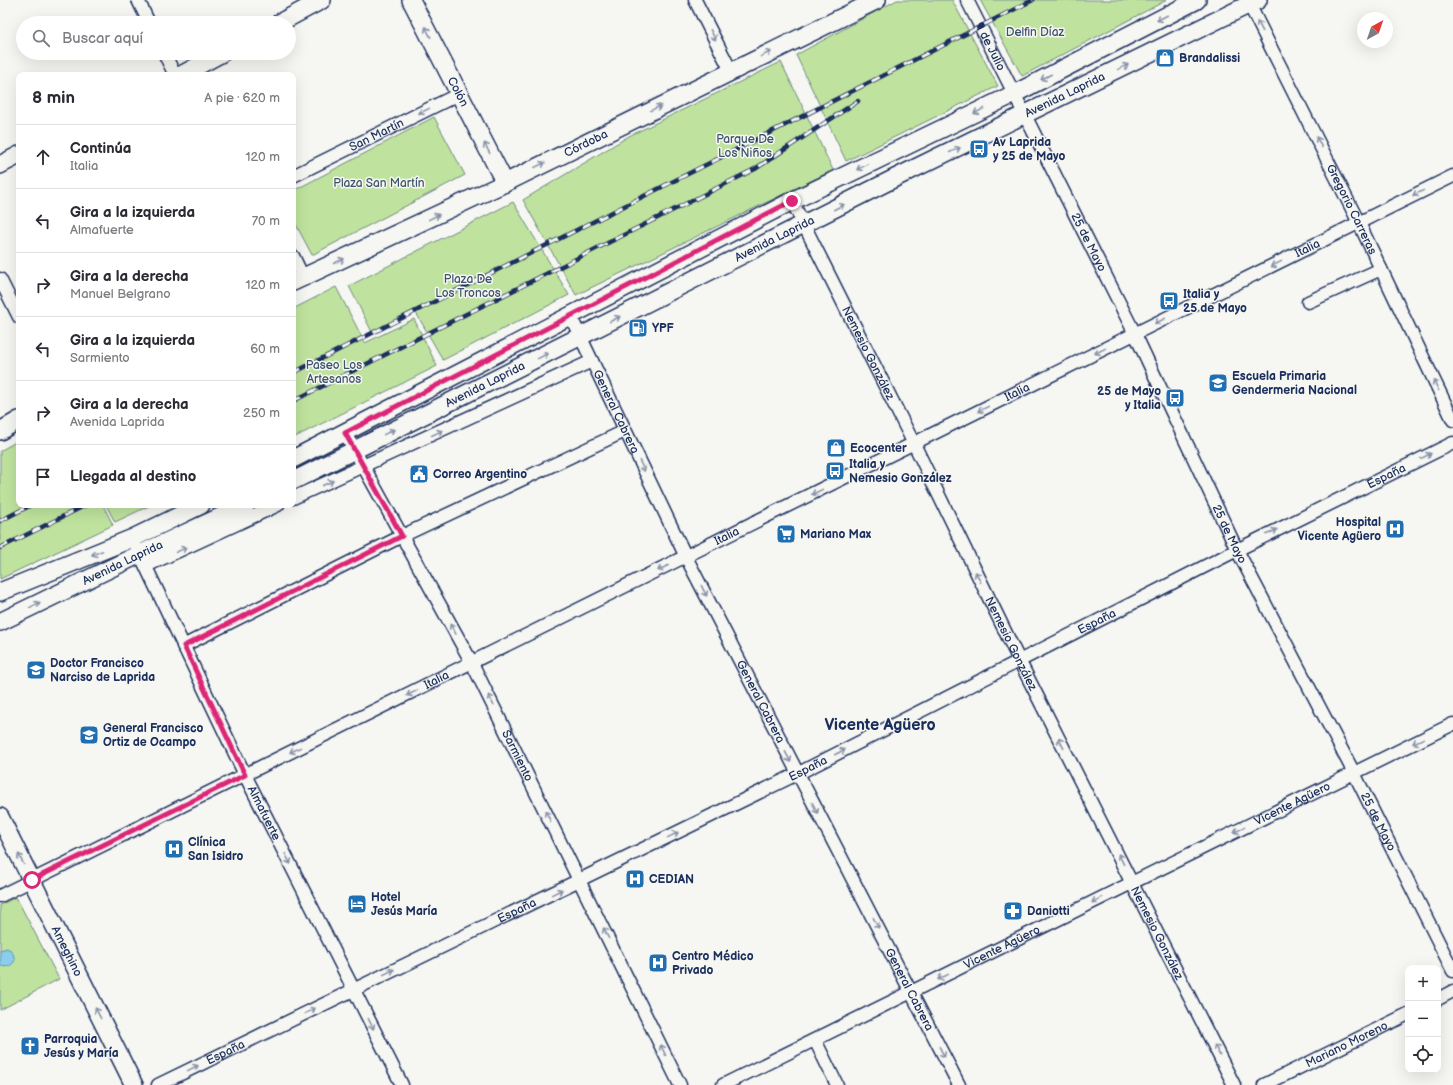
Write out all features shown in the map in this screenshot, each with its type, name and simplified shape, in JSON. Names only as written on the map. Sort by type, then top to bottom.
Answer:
[{"type":"main road","points":[[292,16],[322,0]]},
{"type":"main road","name":"Colón","points":[[411,0],[505,183]]},
{"type":"main road","name":"Córdoba","points":[[298,279],[505,183],[877,0]]},
{"type":"main road","name":"Avenida Laprida","points":[[296,458],[792,201],[1014,94],[1197,0]]},
{"type":"main road","name":"Avenida Laprida","points":[[296,479],[1251,1]]},
{"type":"main road","points":[[187,72],[209,60]]},
{"type":"main road","points":[[0,165],[16,157]]},
{"type":"main road","points":[[0,431],[16,422]]},
{"type":"main road","name":"Avenida Laprida","points":[[0,592],[133,538],[195,508]]},
{"type":"main road","name":"Avenida Laprida","points":[[0,622],[143,560],[240,508]]},
{"type":"main road","name":"Ameghino","points":[[0,817],[134,1085]]},
{"type":"street","points":[[138,0],[146,16]]},
{"type":"street","points":[[696,0],[731,71]]},
{"type":"street","name":"9 de Julio","points":[[967,0],[1014,94]]},
{"type":"street","name":"Gregorio Carreras","points":[[1251,1],[1453,420]]},
{"type":"street","points":[[168,60],[174,72]]},
{"type":"street","name":"San Martín","points":[[296,175],[459,94]]},
{"type":"street","name":"25 de Mayo","points":[[1014,94],[1135,334],[1237,550],[1354,773],[1453,971]]},
{"type":"street","name":"Italia","points":[[0,896],[1453,176]]},
{"type":"street","name":"Nemesio González","points":[[792,201],[914,444],[1019,660],[1234,1085]]},
{"type":"street","points":[[1308,302],[1381,269]]},
{"type":"street","points":[[0,279],[16,310]]},
{"type":"street","name":"General Cabrera","points":[[570,315],[686,557],[959,1085]]},
{"type":"street","points":[[296,497],[592,361]]},
{"type":"street","points":[[184,646],[402,536],[625,431]]},
{"type":"street","name":"Sarmiento","points":[[345,433],[472,663],[680,1085]]},
{"type":"street","name":"España","points":[[158,1085],[580,881],[797,774],[1237,550],[1453,443]]},
{"type":"street","points":[[143,560],[271,508]]},
{"type":"street","name":"Almafuerte","points":[[133,538],[245,775],[402,1085]]},
{"type":"street","name":"Vicente Agüero","points":[[723,1085],[1453,724]]},
{"type":"street","points":[[1441,997],[1453,991]]},
{"type":"street","name":"Mariano Moreno","points":[[1264,1085],[1405,1015]]},
{"type":"street","points":[[815,1040],[837,1085]]},
{"type":"green space","points":[[897,0],[952,0],[998,86],[846,161],[796,55]]},
{"type":"green space","name":"Delfin Díaz","points":[[980,0],[1167,0],[1022,76]]},
{"type":"green space","name":"Parque De Los Niños","points":[[781,62],[833,170],[576,295],[523,200],[629,136]]},
{"type":"green space","name":"Plaza San Martín","points":[[434,117],[465,175],[312,255],[296,225],[296,189]]},
{"type":"green space","name":"Plaza De Los Troncos","points":[[513,202],[569,295],[443,360],[415,311],[372,332],[349,286]]},
{"type":"green space","name":"Paseo Los Artesanos","points":[[336,287],[365,343],[414,319],[437,366],[296,436],[296,307]]},
{"type":"green space","points":[[16,442],[16,508],[104,508],[113,525],[0,579],[0,451]]},
{"type":"green space","points":[[108,508],[145,508],[115,522]]},
{"type":"green space","points":[[16,897],[59,979],[0,1010],[0,905]]},
{"type":"water","points":[[7,948],[12,951],[15,960],[11,965],[4,967],[0,965],[0,950]]},
{"type":"railway","points":[[296,371],[1033,0]]},
{"type":"railway","points":[[296,399],[755,169],[858,101]]},
{"type":"railway","points":[[0,521],[25,508]]},
{"type":"railway","points":[[0,548],[80,508]]},
{"type":"place","name":"Brandalissi","points":[[1165,58]]},
{"type":"place","name":"Av Laprida y 25 de Mayo","points":[[979,149]]},
{"type":"place","name":"Italia y 25 de Mayo","points":[[1169,301]]},
{"type":"place","name":"YPF","points":[[638,328]]},
{"type":"place","name":"Escuela Primaria Gendermeria Nacional","points":[[1218,383]]},
{"type":"place","name":"25 de Mayo y Italia","points":[[1175,398]]},
{"type":"place","name":"Ecocenter","points":[[836,448]]},
{"type":"place","name":"Italia y Nemesio González","points":[[835,471]]},
{"type":"place","name":"Correo Argentino","points":[[419,474]]},
{"type":"place","name":"Hospital Vicente Agüero","points":[[1395,529]]},
{"type":"place","name":"Mariano Max","points":[[786,534]]},
{"type":"place","name":"Doctor Francisco Narciso de Laprida","points":[[36,670]]},
{"type":"place","name":"General Francisco Ortiz de Ocampo","points":[[89,735]]},
{"type":"place","name":"Clínica San Isidro","points":[[174,849]]},
{"type":"place","name":"CEDIAN","points":[[635,879]]},
{"type":"place","name":"Hotel Jesús María","points":[[357,904]]},
{"type":"place","name":"Daniotti","points":[[1013,911]]},
{"type":"place","name":"Centro Médico Privado","points":[[658,963]]},
{"type":"place","name":"Parroquia Jesús y María","points":[[30,1046]]},
{"type":"district","name":"Vicente Agüero","points":[[880,725]]},
{"type":"route","points":[[32,880],[245,775],[184,646],[402,536],[345,433],[792,201]]}]
